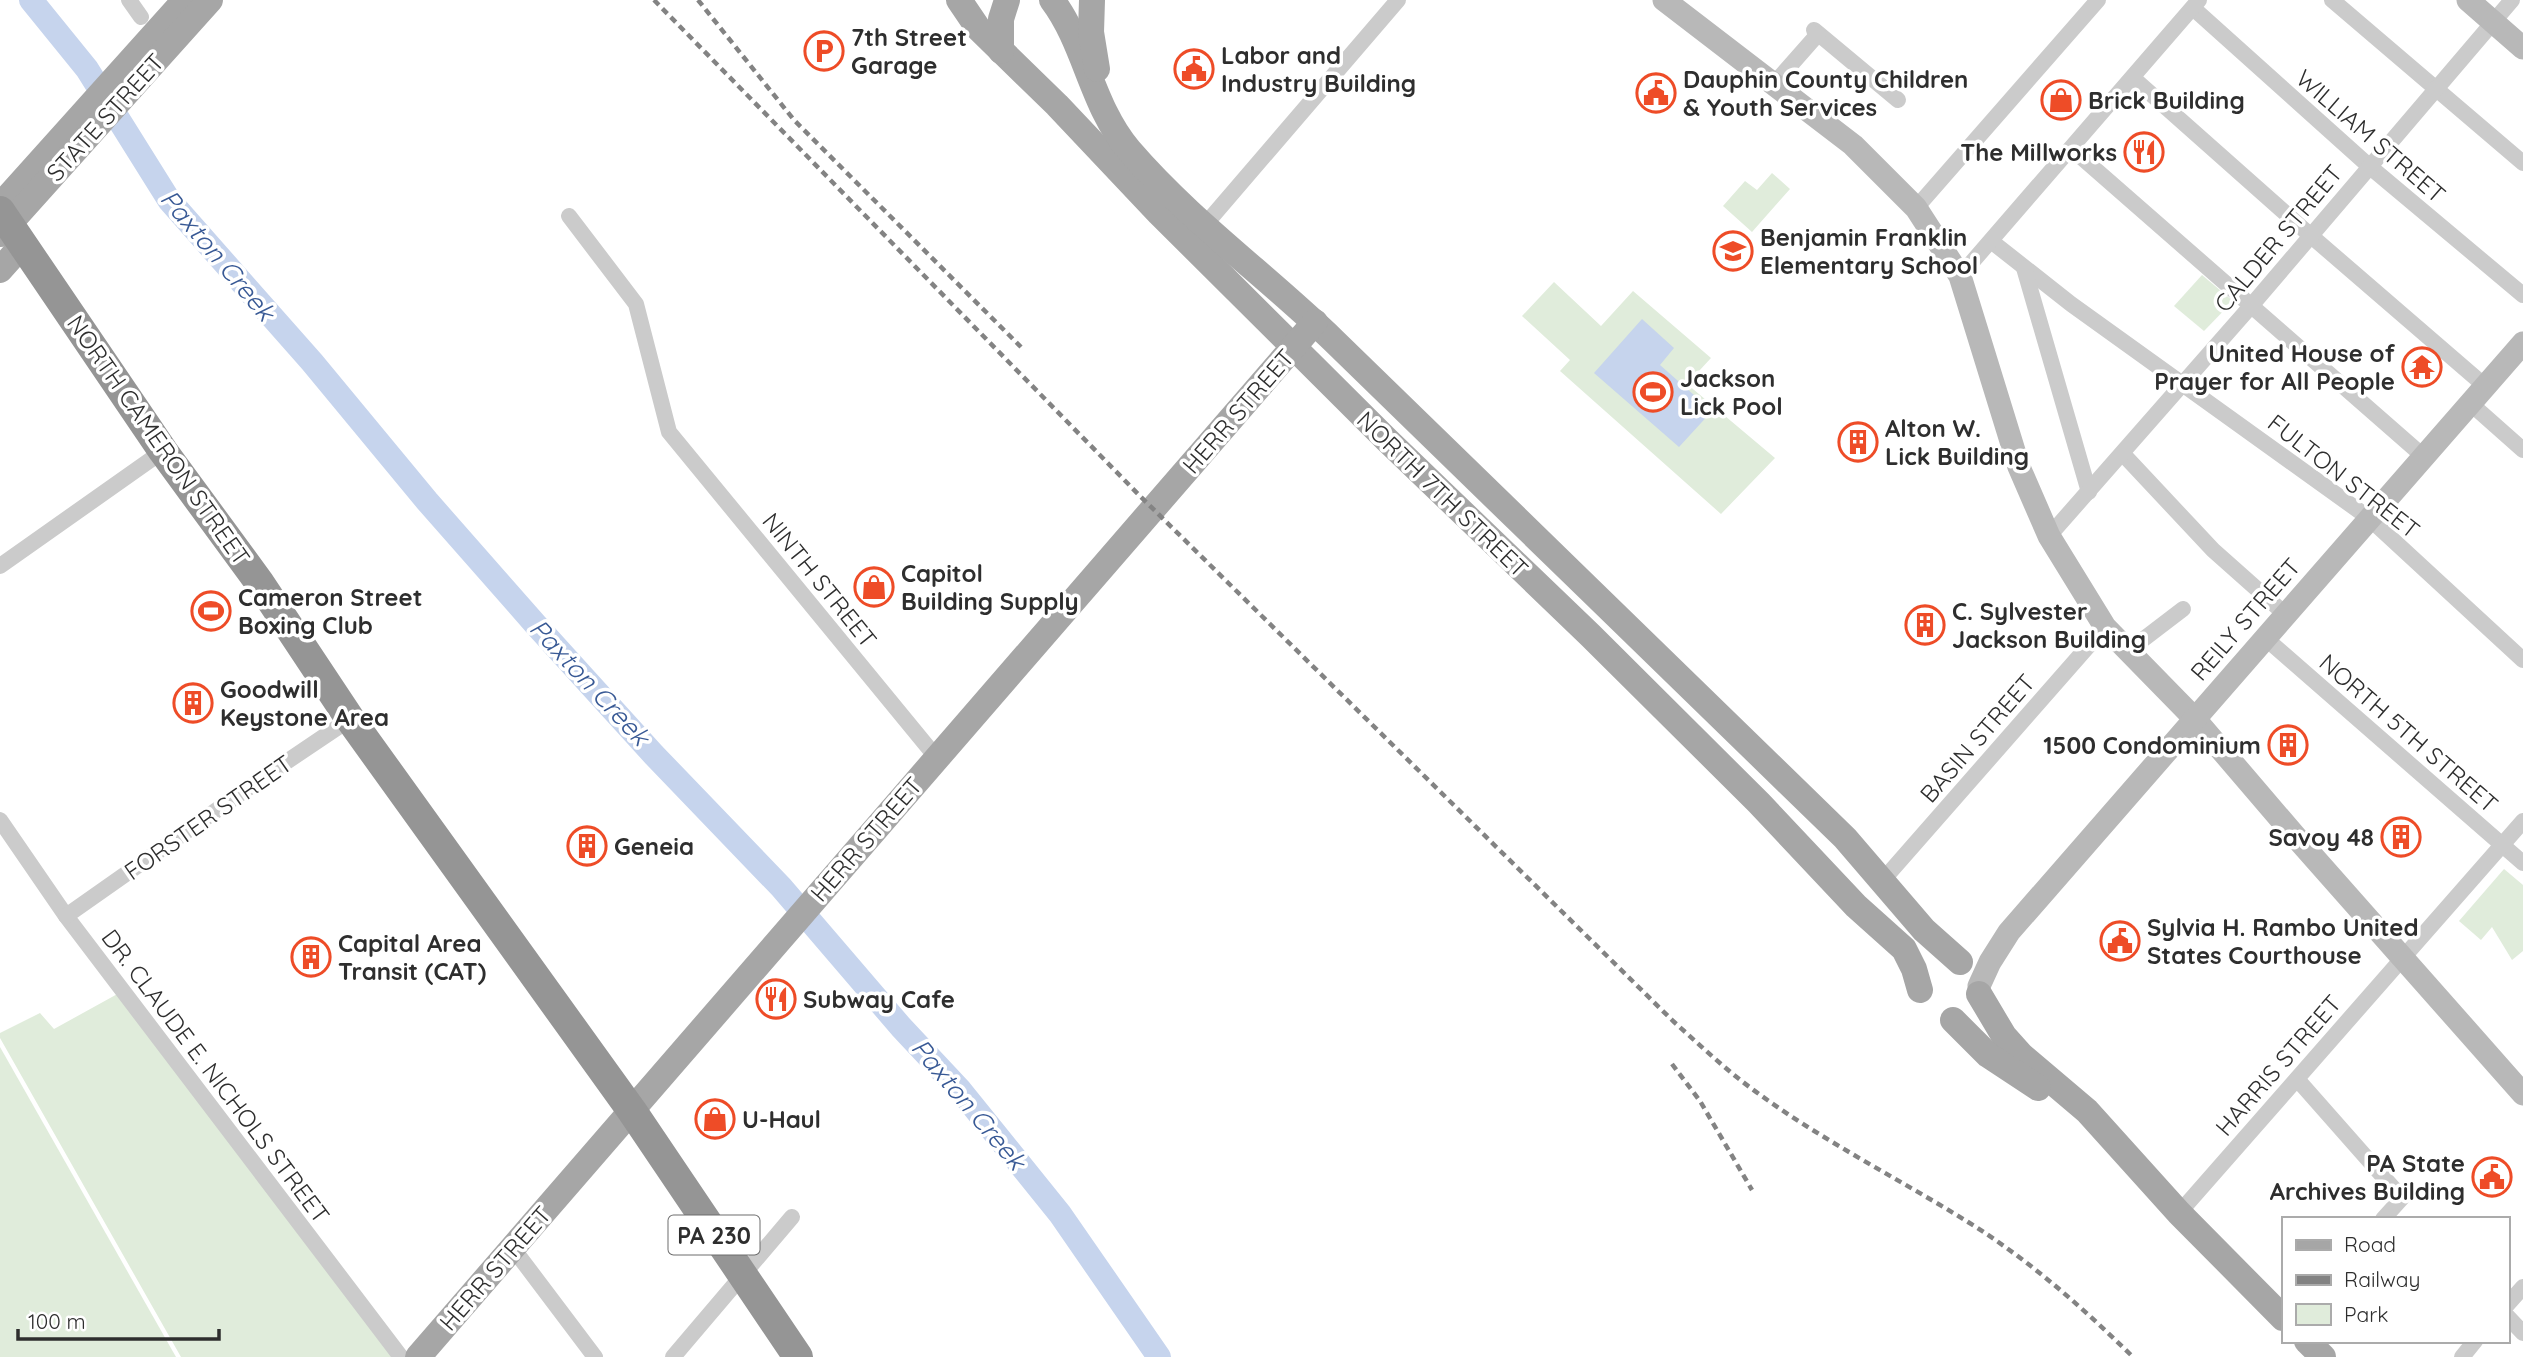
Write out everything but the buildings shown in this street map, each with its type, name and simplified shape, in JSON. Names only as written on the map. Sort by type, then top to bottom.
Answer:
[{"type":"highway","name":"NORTH CAMERON STREET","points":[[0,211],[12,239],[259,582],[350,719],[632,1111],[742,1277],[799,1357]]},
{"type":"main road","name":"STATE STREET","points":[[0,206],[185,0]]},
{"type":"main road","name":"STATE STREET","points":[[0,270],[12,239],[210,0]]},
{"type":"main road","name":"NORTH 7TH STREET","points":[[959,0],[978,28],[1159,214],[1759,803],[1856,906],[1904,949],[1914,969],[1921,1000],[1933,1014],[1953,1020],[1988,1055],[2042,1091],[2131,1162]]},
{"type":"main road","points":[[1001,51],[1001,19],[1007,0]]},
{"type":"main road","name":"NORTH 7TH STREET","points":[[1052,0],[1071,34],[1103,111],[1118,137],[1204,226],[1315,322],[1845,838],[1924,930],[1976,977],[1979,990],[2004,1036],[2021,1055],[2087,1111],[2179,1213],[2282,1317]]},
{"type":"main road","points":[[1092,0],[1091,32],[1102,95],[1118,137]]},
{"type":"main road","points":[[1664,0],[1853,145],[1916,208],[1960,276],[2019,467],[2049,536],[2105,627],[2194,718],[2523,1094]]},
{"type":"main road","points":[[2468,0],[2523,48]]},
{"type":"main road","name":"HERR STREET","points":[[418,1357],[1315,322]]},
{"type":"main road","name":"REILY STREET","points":[[1979,990],[2009,932],[2523,343]]},
{"type":"main road","points":[[1856,906],[1883,880]]},
{"type":"main road","name":"REILY STREET","points":[[1962,963],[2009,932]]},
{"type":"main road","points":[[1920,990],[1921,981],[1933,966],[1951,960],[1962,963]]},
{"type":"main road","points":[[1953,1020],[1970,1011],[1979,990]]},
{"type":"main road","points":[[2309,1343],[2323,1357]]},
{"type":"street","points":[[129,0],[141,17]]},
{"type":"street","points":[[1204,226],[1398,0]]},
{"type":"street","points":[[1916,208],[2098,0]]},
{"type":"street","points":[[2332,0],[2523,163]]},
{"type":"street","name":"CALDER STREET","points":[[2049,536],[2251,306],[2512,0]]},
{"type":"street","points":[[1960,276],[2196,4]]},
{"type":"street","name":"WILLIAM STREET","points":[[2196,4],[2369,166],[2523,295]]},
{"type":"street","points":[[1774,84],[1816,32],[1898,100]]},
{"type":"street","points":[[2133,78],[2485,386]]},
{"type":"street","points":[[2072,149],[2423,456]]},
{"type":"street","name":"NINTH STREET","points":[[569,216],[636,304],[669,432],[936,757]]},
{"type":"street","name":"FULTON STREET","points":[[1992,241],[2024,268],[2369,518],[2523,660]]},
{"type":"street","points":[[2024,268],[2089,492]]},
{"type":"street","points":[[2470,403],[2523,450]]},
{"type":"street","points":[[0,566],[163,451]]},
{"type":"street","points":[[2123,454],[2213,551],[2285,614]]},
{"type":"street","points":[[2128,651],[2183,609]]},
{"type":"street","name":"BASIN STREET","points":[[1883,880],[2105,627]]},
{"type":"street","name":"NORTH 5TH STREET","points":[[2264,637],[2523,863]]},
{"type":"street","name":"FORSTER STREET","points":[[66,916],[350,719]]},
{"type":"street","name":"DR. CLAUDE E. NICHOLS STREET","points":[[0,820],[66,916],[401,1357]]},
{"type":"street","name":"HARRIS STREET","points":[[2179,1213],[2523,821]]},
{"type":"street","points":[[2297,1079],[2402,1198],[2385,1217]]},
{"type":"street","points":[[673,1357],[792,1217]]},
{"type":"street","points":[[512,1247],[595,1357]]},
{"type":"street","points":[[2509,1303],[2523,1287]]},
{"type":"street","points":[[2509,1318],[2523,1333]]},
{"type":"street","points":[[2462,1357],[2473,1343]]},
{"type":"green space","points":[[1772,173],[1790,189],[1752,232],[1723,206],[1745,181],[1757,190]]},
{"type":"green space","points":[[2202,275],[2233,301],[2204,331],[2174,306]]},
{"type":"green space","points":[[1554,282],[1601,326],[1633,291],[1711,358],[1687,384],[1775,458],[1721,514],[1560,371],[1570,360],[1522,316]]},
{"type":"green space","points":[[2504,869],[2523,885],[2523,951],[2512,960],[2492,927],[2481,940],[2459,921]]},
{"type":"green space","points":[[121,992],[394,1357],[181,1357],[0,1038],[0,1033],[40,1013],[54,1029]]},
{"type":"green space","points":[[0,1047],[176,1357],[0,1357]]},
{"type":"water","name":"Jackson Lick Pool","points":[[1642,319],[1674,348],[1660,365],[1712,411],[1679,447],[1594,373]]},
{"type":"waterway","name":"Paxton Creek","points":[[31,0],[87,69],[169,200],[312,362],[427,501],[536,625],[654,755],[781,887],[901,1027],[960,1090],[1060,1214],[1159,1357]]},
{"type":"railway","points":[[654,0],[1141,497],[1673,1021],[1736,1077],[1784,1112],[1968,1222],[2034,1268],[2133,1357]]},
{"type":"railway","points":[[698,0],[794,120],[1021,347]]},
{"type":"railway","points":[[1672,1064],[1700,1101],[1752,1190]]},
{"type":"place","name":"7th Street Garage","points":[[824,51]]},
{"type":"place","name":"Labor and Industry Building","points":[[1194,69]]},
{"type":"place","name":"Dauphin County Children & Youth Services","points":[[1656,93]]},
{"type":"place","name":"Brick Building","points":[[2061,100]]},
{"type":"place","name":"The Millworks","points":[[2144,152]]},
{"type":"place","name":"Benjamin Franklin Elementary School","points":[[1733,251]]},
{"type":"place","name":"United House of Prayer for All People","points":[[2422,367]]},
{"type":"place","name":"Jackson Lick Pool","points":[[1653,392]]},
{"type":"place","name":"Alton W. Lick Building","points":[[1858,442]]},
{"type":"place","name":"Capitol Building Supply","points":[[874,587]]},
{"type":"place","name":"Cameron Street Boxing Club","points":[[211,611]]},
{"type":"place","name":"C. Sylvester Jackson Building","points":[[1925,625]]},
{"type":"place","name":"Goodwill Keystone Area","points":[[193,703]]},
{"type":"place","name":"1500 Condominium","points":[[2288,745]]},
{"type":"place","name":"Savoy 48","points":[[2401,837]]},
{"type":"place","name":"Geneia","points":[[587,846]]},
{"type":"place","name":"Sylvia H. Rambo United States Courthouse","points":[[2120,941]]},
{"type":"place","name":"Capital Area Transit (CAT)","points":[[311,957]]},
{"type":"place","name":"Subway Cafe","points":[[776,999]]},
{"type":"place","name":"U-Haul","points":[[715,1119]]},
{"type":"place","name":"PA State Archives Building","points":[[2492,1177]]}]
